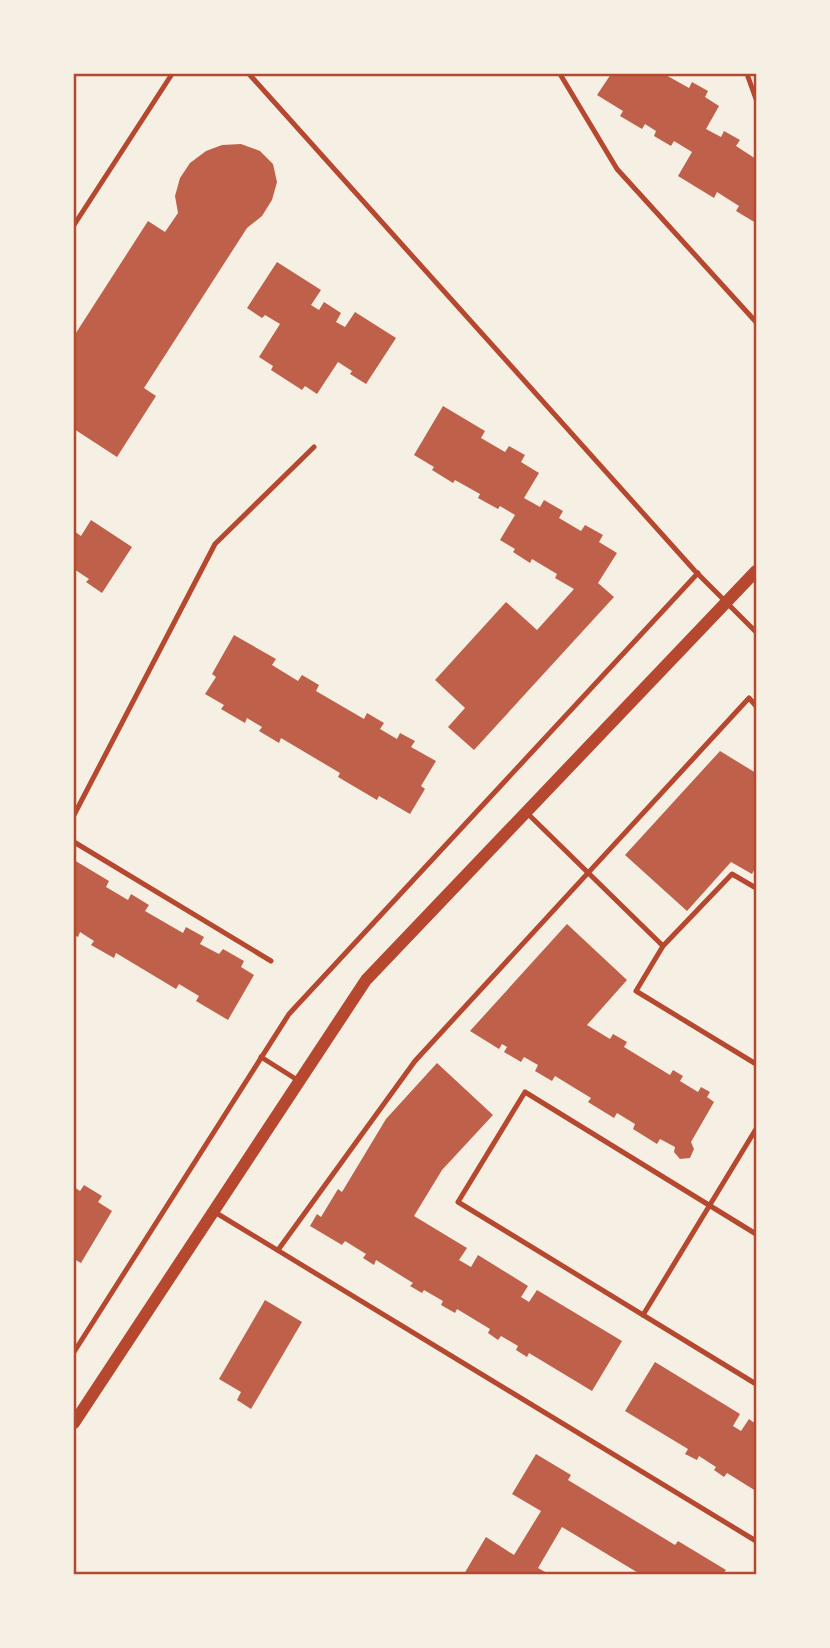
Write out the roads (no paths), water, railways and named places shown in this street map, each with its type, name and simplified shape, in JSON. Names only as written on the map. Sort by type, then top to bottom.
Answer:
[{"type":"street","points":[[74,1423],[366,980],[757,571]]},
{"type":"lane","points":[[74,225],[172,74]]},
{"type":"lane","points":[[249,74],[698,573],[757,632]]},
{"type":"lane","points":[[560,74],[617,169],[757,322]]},
{"type":"lane","points":[[747,74],[757,99]]},
{"type":"lane","points":[[74,815],[215,544],[314,447]]},
{"type":"lane","points":[[74,1352],[289,1014],[698,573]]},
{"type":"lane","points":[[278,1250],[415,1060],[748,698],[757,706]]},
{"type":"lane","points":[[526,812],[663,946]]},
{"type":"lane","points":[[74,842],[271,961]]},
{"type":"lane","points":[[757,888],[732,874],[663,946],[636,991],[757,1064]]},
{"type":"lane","points":[[261,1057],[299,1080]]},
{"type":"lane","points":[[757,1234],[525,1092],[458,1202],[757,1384]]},
{"type":"lane","points":[[643,1315],[757,1129]]},
{"type":"lane","points":[[213,1211],[757,1541]]}]
